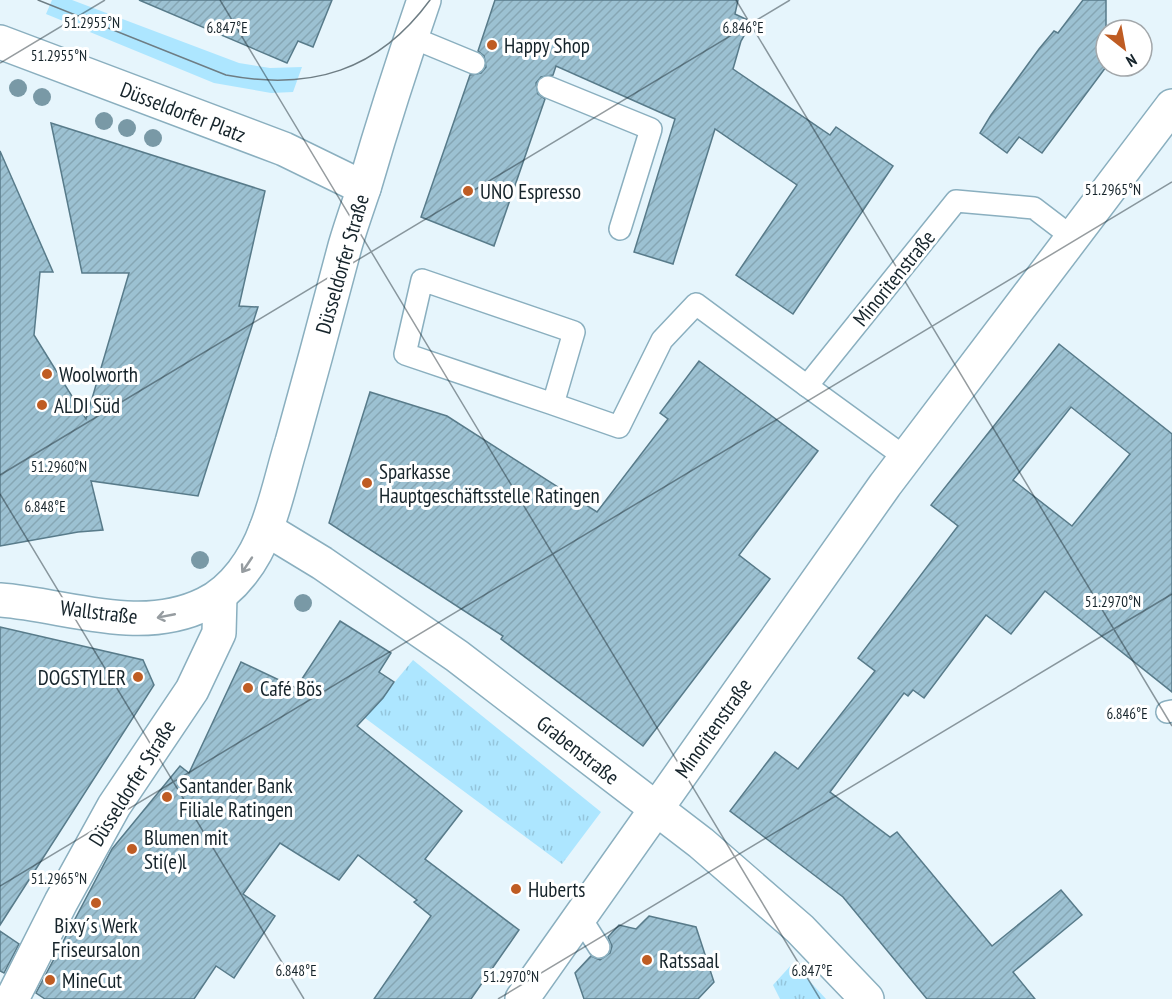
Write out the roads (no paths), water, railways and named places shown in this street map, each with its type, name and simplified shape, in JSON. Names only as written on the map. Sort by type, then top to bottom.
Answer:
[{"type":"street","name":"Düsseldorfer Straße","points":[[266,529],[326,322],[346,244],[424,0]]},
{"type":"street","name":"Düsseldorfer Platz","points":[[0,42],[284,149],[364,188]]},
{"type":"street","name":"Minoritenstraße","points":[[522,999],[885,485],[1172,106]]},
{"type":"street","name":"Wallstraße","points":[[0,600],[120,618],[154,618],[187,612],[220,596],[234,583],[248,564],[266,529]]},
{"type":"street","name":"Grabenstraße","points":[[266,529],[322,563],[457,656],[701,843],[800,930],[867,999]]},
{"type":"street","name":"Düsseldorfer Straße","points":[[11,999],[114,806],[192,690],[219,633],[220,596]]},
{"type":"street","points":[[0,994],[11,999]]},
{"type":"lane","points":[[411,37],[474,63]]},
{"type":"lane","points":[[548,87],[651,129],[620,228]]},
{"type":"lane","name":"Minoritenstraße","points":[[807,386],[956,201],[1034,208],[1072,237]]},
{"type":"lane","points":[[553,404],[574,332],[422,280],[405,354],[620,427],[662,340],[696,303],[906,458]]},
{"type":"lane","points":[[580,917],[599,947]]},
{"type":"tram line","points":[[38,0],[226,75],[286,80],[314,77],[340,70],[365,59],[388,44],[410,24],[430,0]]},
{"type":"place","name":"Happy Shop","points":[[492,45]]},
{"type":"place","name":"UNO Espresso","points":[[468,191]]},
{"type":"place","name":"Woolworth","points":[[47,374]]},
{"type":"place","name":"ALDI Süd","points":[[42,405]]},
{"type":"place","name":"Sparkasse Hauptgeschäftsstelle Ratingen","points":[[367,483]]},
{"type":"place","name":"DOGSTYLER","points":[[138,677]]},
{"type":"place","name":"Café Bös","points":[[248,688]]},
{"type":"place","name":"Santander Bank Filiale Ratingen","points":[[167,797]]},
{"type":"place","name":"Blumen mit Sti(e)l","points":[[132,849]]},
{"type":"place","name":"Huberts","points":[[516,889]]},
{"type":"place","name":"Bixy´s Werk Friseursalon","points":[[96,903]]},
{"type":"place","name":"Ratssaal","points":[[647,960]]},
{"type":"place","name":"MineCut","points":[[50,980]]}]
